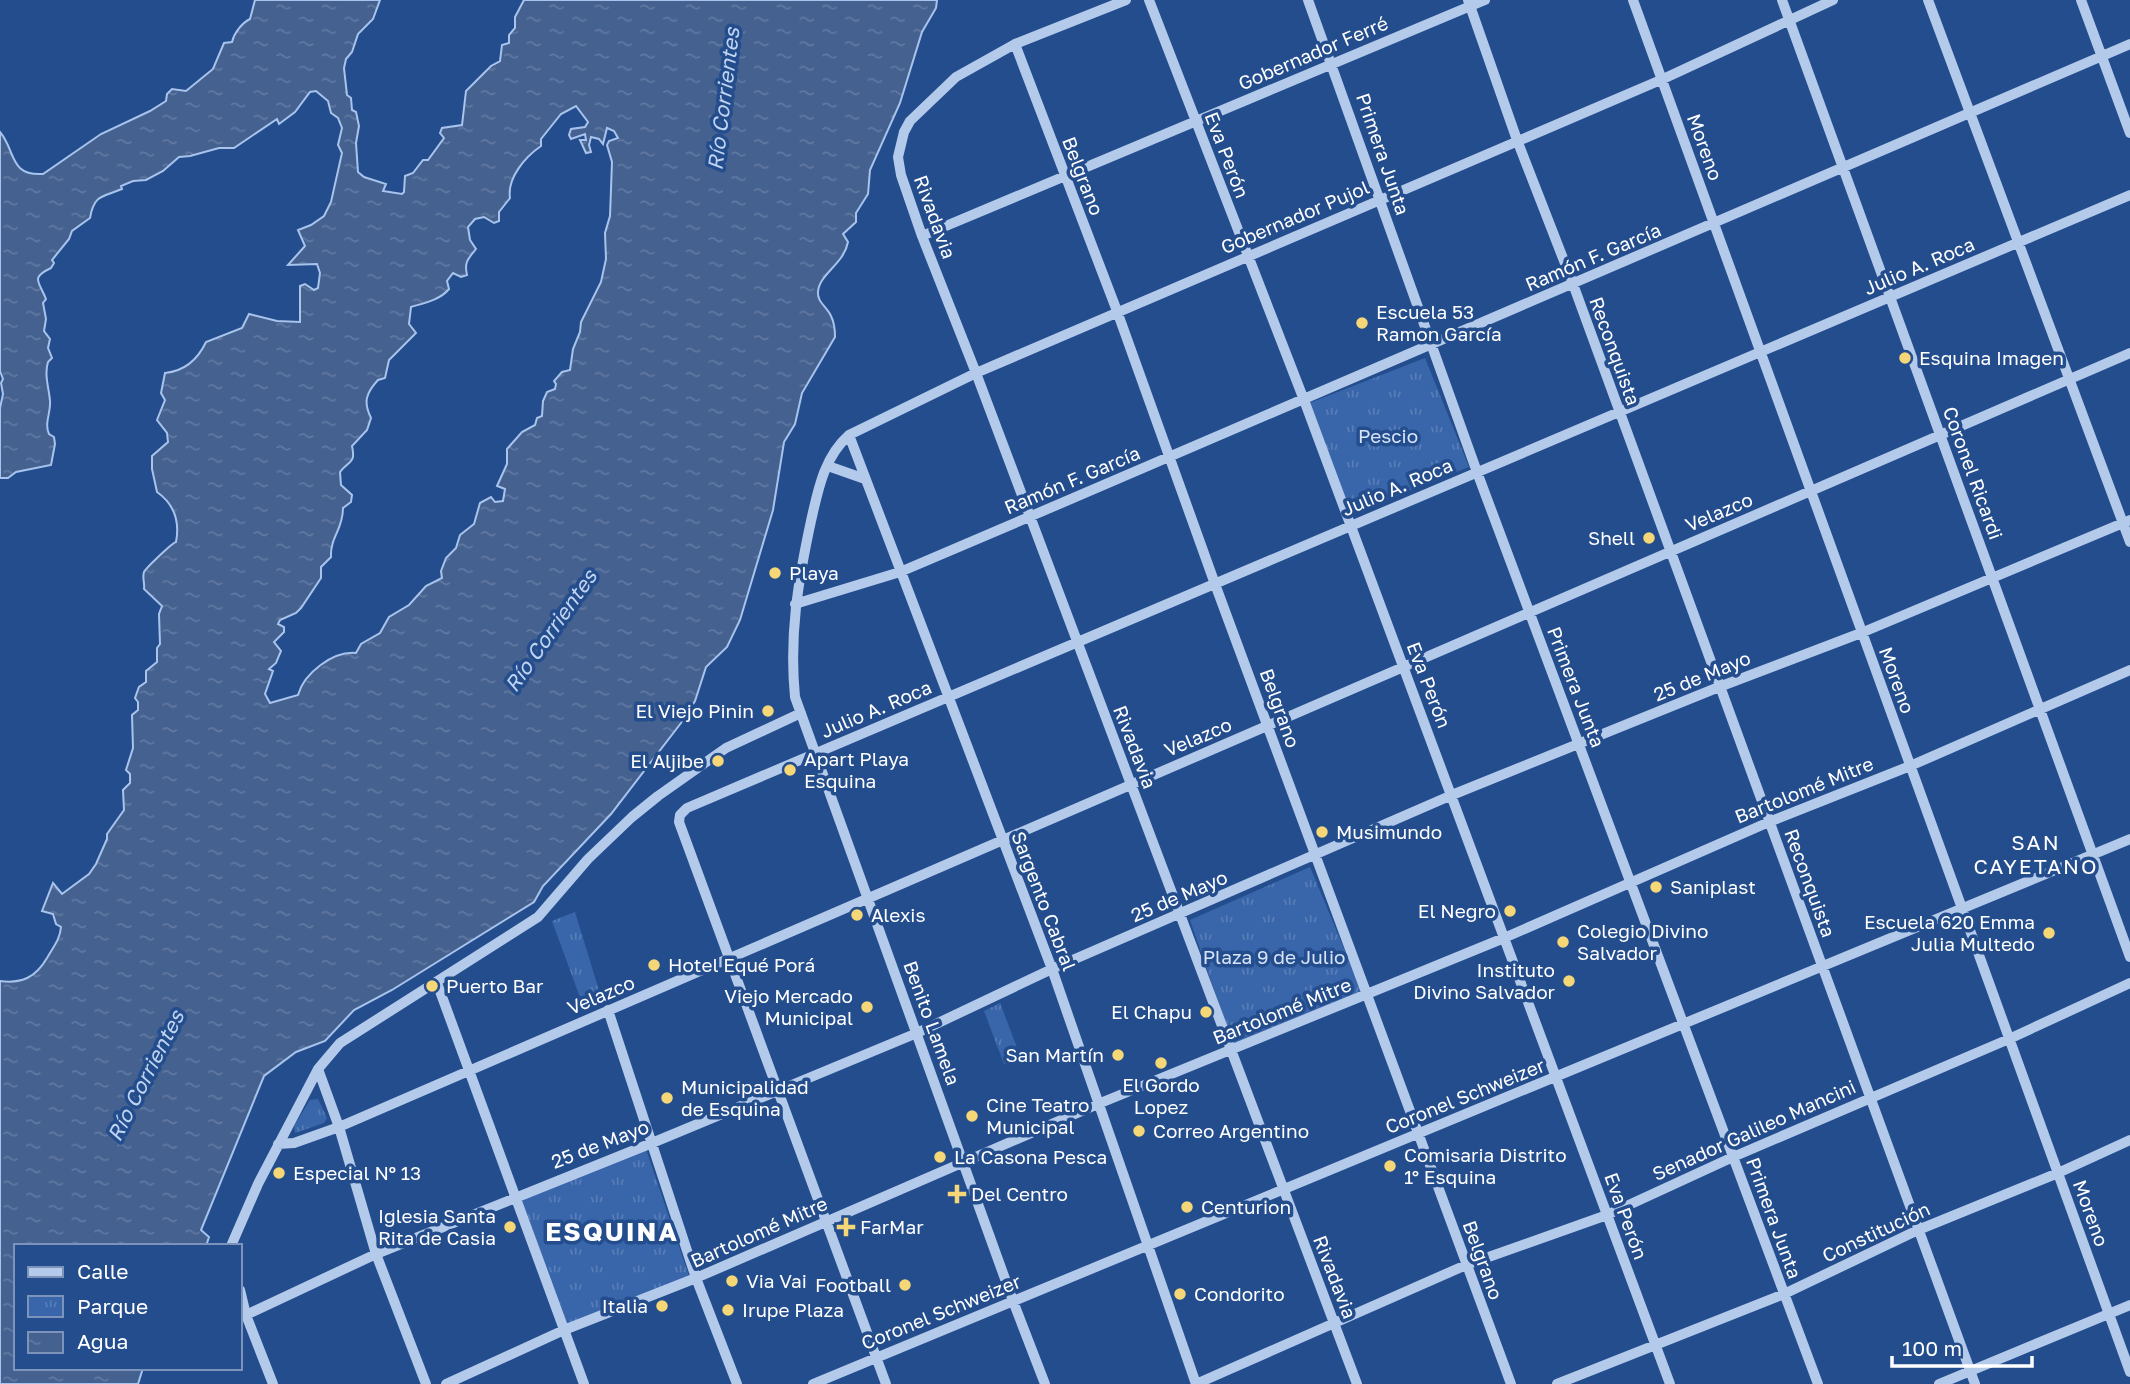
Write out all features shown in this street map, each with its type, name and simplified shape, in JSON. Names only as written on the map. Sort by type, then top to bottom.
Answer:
[{"type":"street","points":[[1015,44],[1126,0]]},
{"type":"street","name":"Eva Perón","points":[[1149,0],[1304,400],[1670,1384]]},
{"type":"street","name":"Primera Junta","points":[[1308,0],[1381,200],[1430,345],[1818,1384]]},
{"type":"street","name":"Gobernador Ferré","points":[[922,236],[1332,64],[1470,3],[1485,0]]},
{"type":"street","name":"Moreno","points":[[1633,0],[2130,1372]]},
{"type":"street","name":"Coronel Ricardi","points":[[1782,0],[2130,957]]},
{"type":"street","name":"Gobernador Pujol","points":[[849,435],[976,373],[1662,79],[1833,0]]},
{"type":"street","points":[[1928,0],[2069,380],[2126,521],[2130,542]]},
{"type":"street","points":[[2081,0],[2130,134]]},
{"type":"street","name":"Reconquista","points":[[1470,3],[1517,140],[1573,284],[1975,1384]]},
{"type":"street","name":"Rivadavia","points":[[1015,44],[956,77],[910,121],[904,132],[898,157],[901,175],[1357,1384]]},
{"type":"street","name":"Belgrano","points":[[1015,44],[1117,311],[1215,584],[1511,1384]]},
{"type":"street","name":"Ramón F. García","points":[[795,604],[900,572],[2130,44]]},
{"type":"street","name":"Julio A. Roca","points":[[730,958],[679,822],[680,815],[687,808],[2130,195]]},
{"type":"street","name":"Velazco","points":[[278,1144],[294,1143],[339,1127],[2130,354]]},
{"type":"street","name":"Benito Lamela","points":[[849,435],[838,444],[819,486],[799,577],[792,668],[795,697],[962,1163],[1045,1384]]},
{"type":"street","name":"Sargento Cabral","points":[[849,435],[1052,970],[1196,1384]]},
{"type":"street","points":[[828,466],[865,479]]},
{"type":"street","name":"25 de Mayo","points":[[246,1315],[376,1254],[917,1032],[1452,795],[1861,633],[2126,521]]},
{"type":"street","name":"Bartolomé Mitre","points":[[446,1384],[564,1330],[696,1278],[1098,1104],[1367,996],[1631,884],[1769,821],[1910,766],[2130,670]]},
{"type":"street","points":[[232,1244],[278,1144],[318,1069],[340,1043],[538,917],[588,859],[658,796],[726,748],[801,713]]},
{"type":"street","name":"Coronel Schweizer","points":[[813,1384],[2130,839]]},
{"type":"street","points":[[730,958],[886,1384]]},
{"type":"street","points":[[437,983],[584,1384]]},
{"type":"street","name":"Senador Galileo Mancini","points":[[1196,1384],[1466,1265],[1607,1215],[1733,1157],[2009,1039],[2130,983]]},
{"type":"street","points":[[608,1010],[696,1278],[737,1384]]},
{"type":"street","points":[[318,1069],[339,1127],[376,1254],[426,1384]]},
{"type":"street","name":"Constitución","points":[[1557,1384],[1784,1294],[1918,1230],[2058,1173],[2130,1140]]},
{"type":"street","points":[[242,1298],[273,1384]]},
{"type":"street","points":[[1939,1384],[2130,1305]]},
{"type":"green space","name":"Pescio","points":[[1425,358],[1469,467],[1351,514],[1307,404]]},
{"type":"green space","name":"Plaza 9 de Julio","points":[[1310,867],[1363,994],[1233,1045],[1190,920]]},
{"type":"green space","points":[[575,912],[601,997],[582,1003],[552,921]]},
{"type":"green space","points":[[1000,1003],[1021,1058],[1004,1064],[984,1011]]},
{"type":"green space","points":[[318,1099],[327,1118],[324,1123],[295,1133],[294,1126],[310,1100]]},
{"type":"green space","points":[[646,1149],[689,1276],[566,1325],[522,1200]]},
{"type":"water","name":"Río Corrientes","points":[[255,0],[380,0],[373,19],[358,34],[352,52],[346,59],[344,68],[347,95],[351,98],[352,110],[356,112],[359,126],[356,143],[358,172],[364,177],[386,184],[383,191],[402,194],[405,176],[413,173],[423,160],[428,160],[444,138],[440,133],[442,128],[462,125],[466,91],[491,66],[500,61],[502,45],[509,43],[509,35],[515,28],[515,17],[524,0],[937,0],[936,8],[922,32],[900,103],[870,170],[868,194],[856,213],[856,222],[843,234],[848,242],[846,250],[819,286],[819,299],[832,318],[835,337],[802,393],[795,424],[784,442],[773,510],[740,620],[727,647],[706,667],[695,701],[681,723],[611,814],[543,886],[534,902],[392,990],[354,1010],[325,1041],[296,1052],[264,1076],[201,1230],[209,1237],[207,1244],[14,1244],[14,1370],[142,1370],[138,1384],[0,1384],[0,981],[28,978],[43,965],[58,940],[61,927],[56,924],[53,914],[42,911],[53,883],[62,894],[89,874],[96,864],[107,834],[124,810],[123,790],[130,783],[130,774],[126,770],[133,748],[132,715],[138,710],[135,698],[139,687],[146,682],[146,671],[157,662],[157,648],[160,644],[159,614],[162,606],[144,589],[143,574],[176,542],[177,534],[172,508],[157,492],[152,469],[152,456],[168,442],[167,433],[157,420],[165,400],[161,393],[165,373],[179,370],[190,363],[206,342],[242,328],[249,314],[277,321],[300,322],[300,286],[305,284],[314,290],[318,288],[320,273],[317,264],[288,265],[305,246],[298,230],[324,216],[331,202],[342,153],[338,145],[342,128],[338,118],[331,113],[328,101],[316,91],[310,92],[295,112],[279,124],[277,119],[234,148],[219,148],[179,157],[163,171],[146,180],[133,181],[97,200],[90,218],[72,231],[52,260],[54,263],[51,268],[38,277],[46,299],[43,303],[46,319],[44,331],[50,339],[48,348],[52,358],[48,362],[46,372],[50,401],[48,430],[54,437],[55,444],[51,465],[16,472],[8,478],[0,478],[0,408],[3,379],[0,371],[0,132],[19,167],[32,174],[43,174],[101,134],[166,101],[167,94],[172,89],[186,91],[213,69],[224,43],[232,42],[244,23],[250,19]],"holes":[[[576,106],[588,122],[585,127],[571,129],[569,135],[571,139],[585,134],[586,140],[580,140],[586,153],[591,152],[591,137],[599,139],[603,144],[607,128],[614,131],[618,138],[609,141],[607,145],[612,162],[610,216],[605,233],[606,259],[601,282],[581,322],[570,370],[562,372],[554,381],[555,389],[547,392],[542,416],[537,418],[535,425],[522,432],[507,449],[507,464],[497,486],[505,489],[503,501],[495,502],[491,497],[480,503],[474,524],[460,535],[456,548],[446,558],[441,571],[442,578],[426,586],[409,605],[389,617],[380,633],[361,644],[356,653],[338,656],[321,665],[306,679],[298,695],[270,703],[265,694],[273,671],[269,669],[276,663],[281,651],[274,642],[284,632],[284,627],[278,624],[280,620],[301,608],[321,578],[321,567],[331,557],[332,544],[341,522],[343,508],[351,502],[352,495],[341,485],[340,472],[352,459],[352,446],[367,430],[371,418],[367,398],[371,389],[378,380],[385,378],[389,360],[416,333],[409,324],[411,307],[432,301],[445,293],[449,289],[447,281],[453,273],[461,277],[467,275],[467,261],[476,249],[470,240],[468,227],[475,219],[484,217],[494,223],[499,221],[499,212],[510,198],[514,176],[523,162],[541,146],[541,139],[561,114]]]},
{"type":"place","name":"Escuela 53 Ramon García","points":[[1362,323]]},
{"type":"place","name":"Esquina Imagen","points":[[1905,358]]},
{"type":"place","name":"Shell","points":[[1649,538]]},
{"type":"place","name":"Playa","points":[[775,573]]},
{"type":"place","name":"El Viejo Pinin","points":[[768,711]]},
{"type":"place","name":"El Aljibe","points":[[718,761]]},
{"type":"place","name":"Apart Playa Esquina","points":[[790,770]]},
{"type":"place","name":"Musimundo","points":[[1322,832]]},
{"type":"place","name":"Saniplast","points":[[1656,887]]},
{"type":"place","name":"El Negro","points":[[1510,911]]},
{"type":"place","name":"Alexis","points":[[857,915]]},
{"type":"place","name":"Escuela 620 Emma Julia Multedo","points":[[2049,933]]},
{"type":"place","name":"Colegio Divino Salvador","points":[[1563,942]]},
{"type":"place","name":"Hotel Equé Porá","points":[[654,965]]},
{"type":"place","name":"Instituto Divino Salvador","points":[[1569,981]]},
{"type":"place","name":"Puerto Bar","points":[[432,986]]},
{"type":"place","name":"Viejo Mercado Municipal","points":[[867,1007]]},
{"type":"place","name":"El Chapu","points":[[1206,1012]]},
{"type":"place","name":"San Martín","points":[[1118,1055]]},
{"type":"place","name":"El Gordo Lopez","points":[[1161,1063]]},
{"type":"place","name":"Municipalidad de Esquina","points":[[667,1098]]},
{"type":"place","name":"Cine Teatro Municipal","points":[[972,1116]]},
{"type":"place","name":"Correo Argentino","points":[[1139,1131]]},
{"type":"place","name":"La Casona Pesca","points":[[940,1157]]},
{"type":"place","name":"Comisaria Distrito 1° Esquina","points":[[1390,1166]]},
{"type":"place","name":"Especial Nº 13","points":[[279,1173]]},
{"type":"place","name":"Del Centro","points":[[957,1194]]},
{"type":"place","name":"Centurion","points":[[1187,1207]]},
{"type":"place","name":"Iglesia Santa Rita de Casia","points":[[510,1227]]},
{"type":"place","name":"FarMar","points":[[846,1227]]},
{"type":"place","name":"Via Vai","points":[[732,1281]]},
{"type":"place","name":"Football","points":[[905,1285]]},
{"type":"place","name":"Condorito","points":[[1180,1294]]},
{"type":"place","name":"Italia","points":[[662,1306]]},
{"type":"place","name":"Irupe Plaza","points":[[728,1310]]},
{"type":"district","name":"SAN CAYETANO","points":[[2036,855]]},
{"type":"district","name":"ESQUINA","points":[[612,1232]]}]
